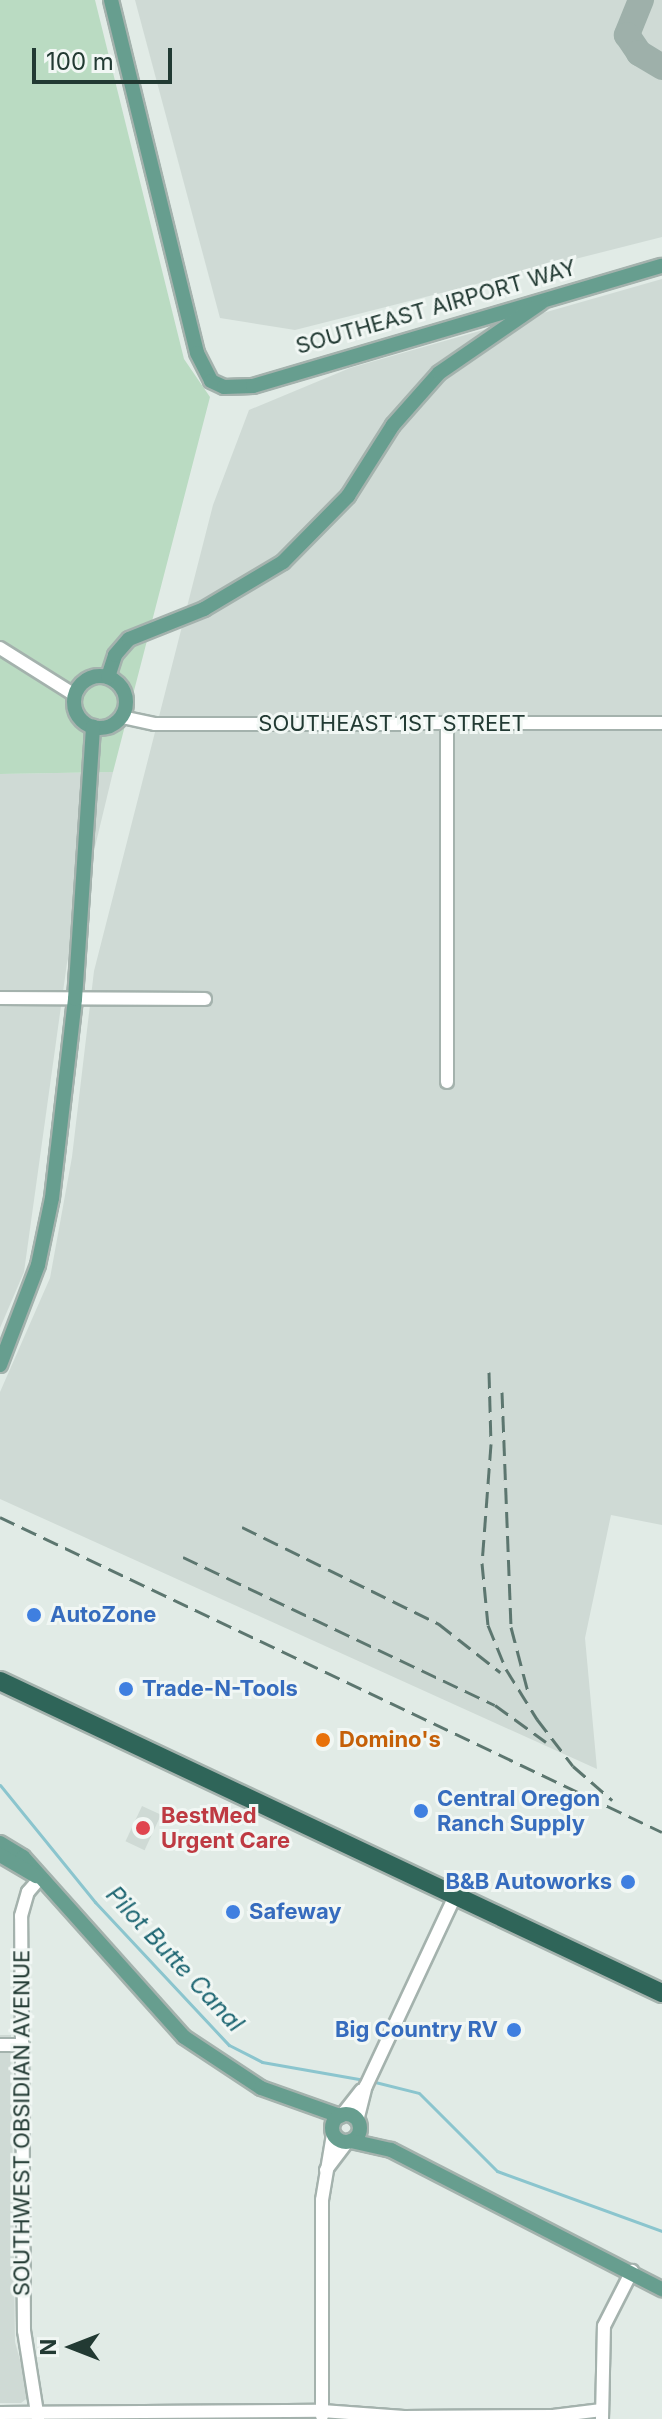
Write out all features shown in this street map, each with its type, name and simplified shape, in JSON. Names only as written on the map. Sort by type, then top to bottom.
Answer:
[{"type":"highway","points":[[0,1681],[662,1993]]},
{"type":"main road","name":"SOUTHEAST AIRPORT WAY","points":[[111,0],[197,353],[211,381],[224,387],[253,386],[662,266]]},
{"type":"main road","points":[[108,677],[115,655],[129,639],[204,609],[283,562],[348,496],[393,425],[439,373],[550,297]]},
{"type":"main road","points":[[108,677],[125,694],[122,717],[109,727],[93,727],[80,718],[75,695],[85,681],[108,677]]},
{"type":"main road","points":[[0,1365],[38,1265],[75,999],[93,727]]},
{"type":"main road","points":[[0,1843],[23,1857],[184,2037],[236,2074],[305,2108],[341,2116],[358,2124],[391,2150],[662,2289]]},
{"type":"main road","points":[[0,1855],[40,1878]]},
{"type":"main road","points":[[305,2108],[349,2142],[391,2150]]},
{"type":"main road","points":[[333,2132],[341,2116]]},
{"type":"main road","points":[[349,2142],[358,2124]]},
{"type":"street","points":[[0,648],[75,695]]},
{"type":"street","name":"SOUTHEAST 1ST STREET","points":[[122,717],[155,724],[662,723]]},
{"type":"street","points":[[447,724],[447,1082]]},
{"type":"street","points":[[0,998],[205,999]]},
{"type":"street","name":"SOUTHWEST OBSIDIAN AVENUE","points":[[38,2416],[24,2331],[21,1916],[28,1892],[40,1878]]},
{"type":"street","points":[[358,2124],[366,2086],[455,1896]]},
{"type":"street","points":[[0,2045],[23,2045]]},
{"type":"street","points":[[341,2116],[366,2086]]},
{"type":"street","points":[[322,2415],[326,2170],[333,2132]]},
{"type":"street","points":[[326,2170],[349,2142]]},
{"type":"street","points":[[0,2413],[38,2416],[404,2417],[602,2414],[604,2326],[632,2271]]},
{"type":"shaded area","points":[[135,0],[662,0],[662,237],[295,330],[220,318]]},
{"type":"shaded area","points":[[662,279],[662,1525],[611,1515],[585,1638],[597,1769],[0,1499],[0,1392],[50,1278],[72,1157],[94,971],[213,505],[249,410],[350,368]]},
{"type":"shaded area","points":[[113,772],[67,963],[24,1272],[0,1328],[0,774]]},
{"type":"shaded area","name":"BestMed Urgent Care","points":[[142,1806],[161,1815],[145,1850],[126,1841]]},
{"type":"shaded area","points":[[0,2035],[11,2035],[15,2342],[30,2396],[21,2403],[0,2403]]},
{"type":"green space","points":[[0,0],[95,0],[184,359],[210,397],[113,772],[0,774]]},
{"type":"waterway","name":"Pilot Butte Canal","points":[[0,1785],[95,1902],[229,2045],[262,2062],[364,2080]]},
{"type":"waterway","name":"Pilot Butte Canal","points":[[371,2081],[419,2093],[497,2171],[662,2231]]},
{"type":"taxiway","points":[[641,0],[627,35],[639,53],[662,67]]},
{"type":"railway","points":[[489,1372],[491,1444],[482,1563],[488,1625],[506,1669],[537,1719],[573,1766],[612,1800]]},
{"type":"railway","points":[[502,1392],[511,1627],[528,1692]]},
{"type":"railway","points":[[0,1517],[662,1832]]},
{"type":"railway","points":[[242,1527],[439,1624],[500,1672]]},
{"type":"railway","points":[[183,1557],[495,1705],[546,1742]]},
{"type":"place","name":"AutoZone","points":[[34,1615]]},
{"type":"place","name":"Trade-N-Tools","points":[[126,1689]]},
{"type":"place","name":"Domino's","points":[[323,1740]]},
{"type":"place","name":"Central Oregon Ranch Supply","points":[[421,1811]]},
{"type":"place","name":"BestMed Urgent Care","points":[[143,1828]]},
{"type":"place","name":"B&B Autoworks","points":[[628,1882]]},
{"type":"place","name":"Safeway","points":[[233,1912]]},
{"type":"place","name":"Big Country RV","points":[[514,2030]]}]
